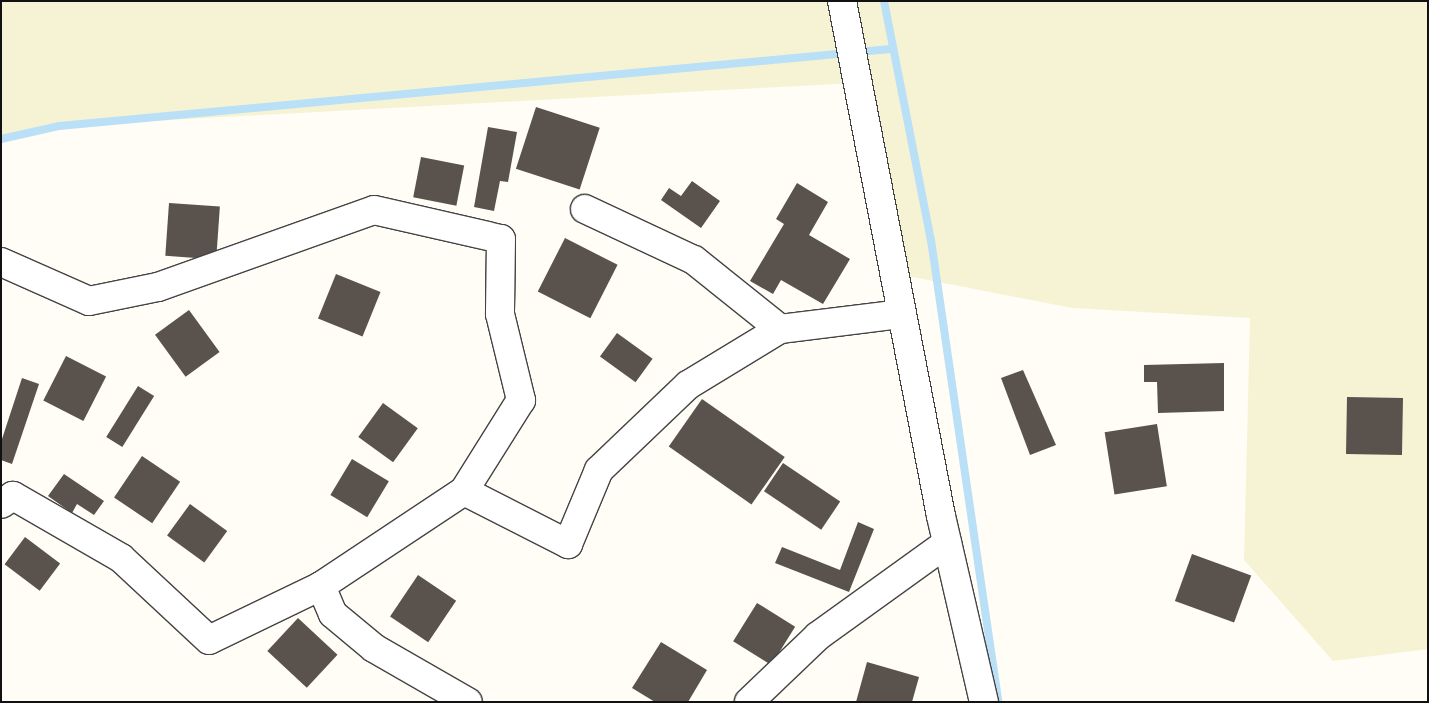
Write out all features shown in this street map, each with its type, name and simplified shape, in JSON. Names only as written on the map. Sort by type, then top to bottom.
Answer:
[{"type":"street","points":[[842,1],[900,314],[947,543],[984,702]]},
{"type":"street","points":[[585,209],[694,260],[780,328]]},
{"type":"street","points":[[1,262],[89,301],[158,287],[374,210],[501,239],[500,314],[521,400],[464,491],[321,586],[209,640],[121,558],[14,496],[1,504]]},
{"type":"street","points":[[464,491],[568,544],[599,470],[688,385],[780,328],[900,314]]},
{"type":"street","points":[[748,702],[818,636],[947,543]]},
{"type":"street","points":[[321,586],[333,614],[374,648],[468,702]]},
{"type":"shaded area","points":[[1,1],[1428,1],[1428,649],[1333,661],[1244,560],[1250,318],[1072,308],[892,273],[854,83],[59,126],[1,139]]},
{"type":"building","points":[[536,107],[600,128],[580,190],[516,169]]},
{"type":"building","points":[[488,127],[517,132],[508,182],[500,181],[494,211],[474,207]]},
{"type":"building","points":[[421,157],[464,165],[456,206],[413,197]]},
{"type":"building","points":[[692,181],[720,201],[701,228],[661,200],[669,188],[681,196]]},
{"type":"building","points":[[797,183],[828,202],[809,235],[850,259],[823,304],[781,280],[773,294],[750,281],[784,224],[776,219]]},
{"type":"building","points":[[169,203],[220,207],[216,259],[165,256]]},
{"type":"building","points":[[565,238],[618,265],[590,318],[538,291]]},
{"type":"building","points":[[336,274],[381,292],[363,336],[318,319]]},
{"type":"building","points":[[189,310],[220,352],[186,377],[155,335]]},
{"type":"building","points":[[617,333],[653,359],[636,382],[600,356]]},
{"type":"building","points":[[66,356],[106,376],[83,421],[43,401]]},
{"type":"building","points":[[1224,363],[1224,411],[1158,413],[1157,382],[1144,382],[1144,365]]},
{"type":"building","points":[[1023,370],[1056,445],[1030,455],[1001,378]]},
{"type":"building","points":[[22,378],[39,384],[12,464],[1,460],[1,442]]},
{"type":"building","points":[[138,386],[154,396],[122,447],[106,437]]},
{"type":"building","points":[[1347,397],[1403,398],[1402,455],[1346,454]]},
{"type":"building","points":[[702,399],[785,457],[751,504],[669,447]]},
{"type":"building","points":[[383,403],[418,428],[393,462],[358,437]]},
{"type":"building","points":[[1157,424],[1167,486],[1115,495],[1105,432]]},
{"type":"building","points":[[142,456],[180,482],[152,523],[114,497]]},
{"type":"building","points":[[352,459],[389,481],[367,517],[330,495]]},
{"type":"building","points":[[783,463],[840,502],[821,530],[764,491]]},
{"type":"building","points":[[64,474],[104,501],[94,515],[77,504],[72,513],[48,496]]},
{"type":"building","points":[[190,504],[227,531],[204,563],[167,536]]},
{"type":"building","points":[[858,522],[874,529],[849,592],[775,563],[782,547],[840,570]]},
{"type":"building","points":[[25,537],[60,563],[40,591],[5,564]]},
{"type":"building","points":[[1192,554],[1251,576],[1234,623],[1175,601]]},
{"type":"building","points":[[418,575],[456,601],[428,642],[390,616]]},
{"type":"building","points":[[757,603],[795,627],[771,665],[733,641]]},
{"type":"building","points":[[298,618],[337,655],[307,688],[267,651]]},
{"type":"building","points":[[661,642],[707,670],[688,702],[655,702],[632,688]]},
{"type":"building","points":[[867,662],[919,677],[912,702],[856,702]]},
{"type":"waterway","points":[[884,1],[931,240],[998,702]]},
{"type":"waterway","points":[[1,139],[59,126],[890,49]]}]
